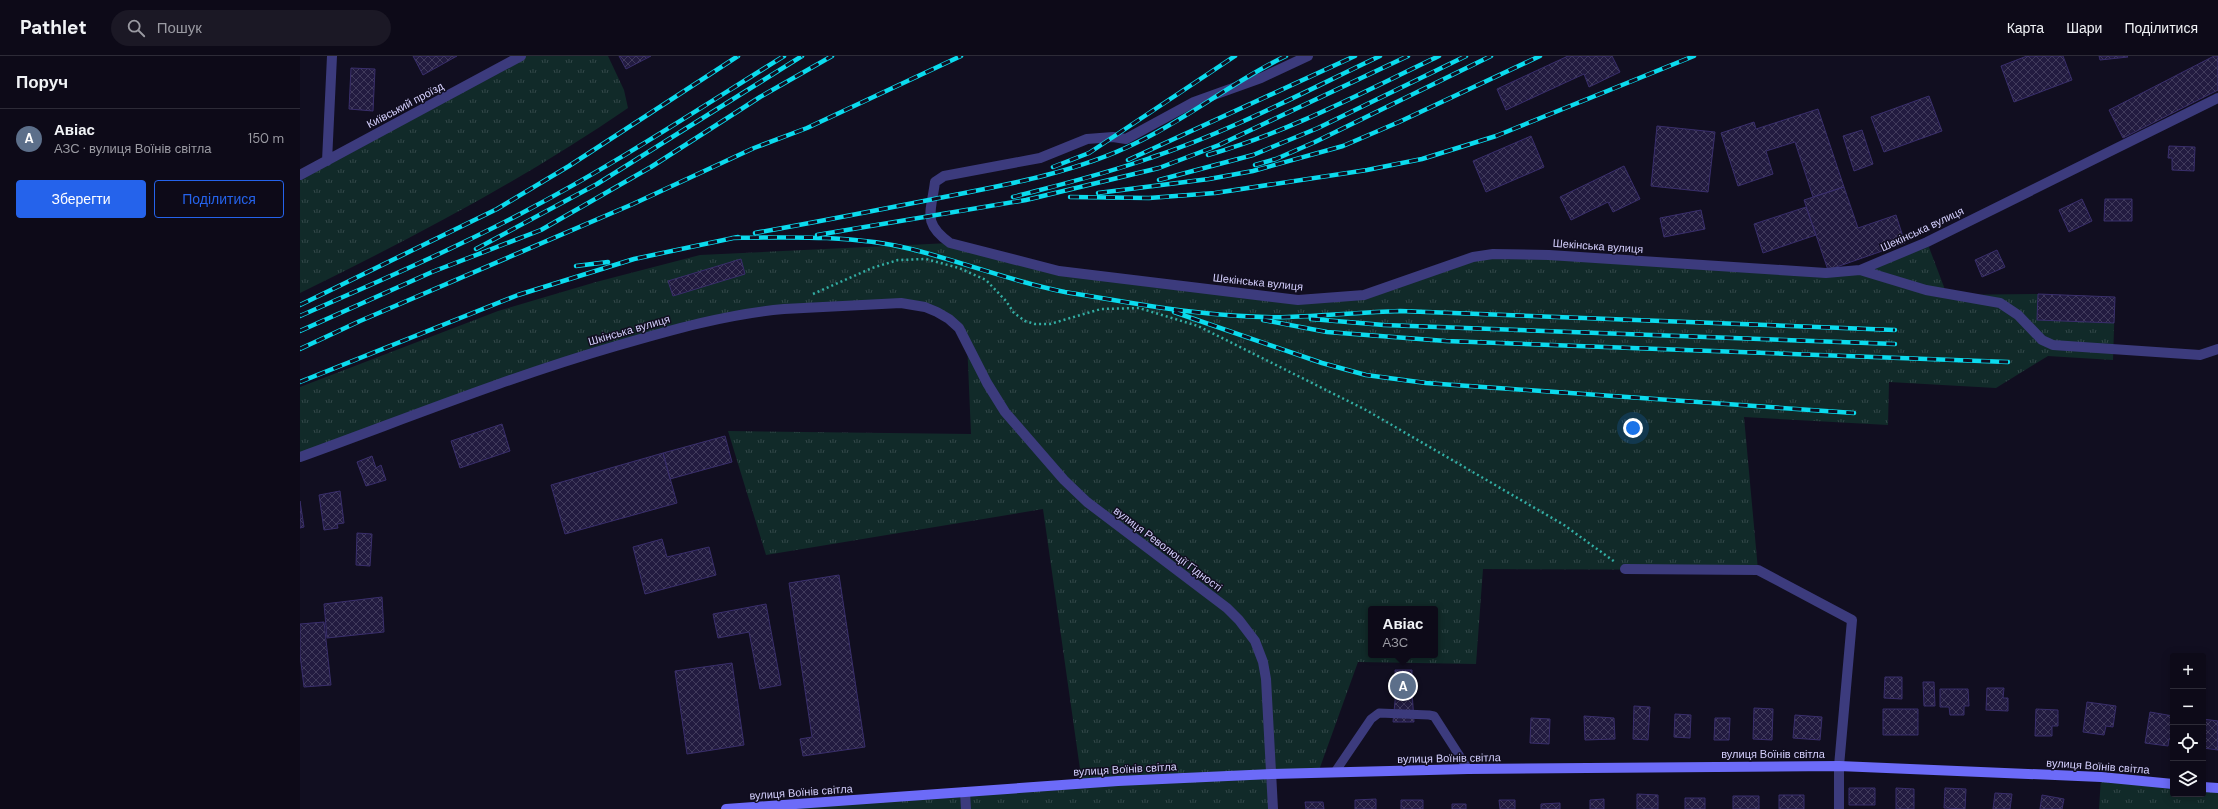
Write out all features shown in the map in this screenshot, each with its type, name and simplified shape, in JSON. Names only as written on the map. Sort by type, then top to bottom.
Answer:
[{"type":"street","points":[[327,161],[332,56]]},
{"type":"street","name":"Київський проїзд","points":[[300,175],[521,56]]},
{"type":"street","name":"Шекінська вулиця","points":[[1308,56],[1261,78],[1194,102],[1126,140],[1113,137],[1087,139],[1040,158],[944,176],[935,182],[931,224],[936,233],[950,243],[1059,271],[1298,300],[1364,295],[1472,257],[1493,254],[1549,255],[1826,273],[1860,270],[1927,242],[2218,98]]},
{"type":"street","points":[[1860,270],[1926,290],[2000,303],[2018,315],[2042,340],[2053,345],[2200,355],[2218,349]]},
{"type":"street","name":"Шкінська вулиця","points":[[300,457],[573,358],[687,326],[765,311],[901,303],[912,304],[937,312],[949,319],[959,328],[967,341]]},
{"type":"street","name":"вулиця Революції Гідності","points":[[967,341],[987,383],[1005,412],[1064,480],[1087,502],[1227,608],[1247,630],[1260,651],[1266,679],[1273,809]]},
{"type":"street","points":[[1625,569],[1758,570],[1852,620],[1839,766],[1839,809]]},
{"type":"street","name":"вулиця Воїнів світла","points":[[726,809],[1118,781],[1272,774],[1468,769],[1839,766],[2100,777],[2170,784]]},
{"type":"street","points":[[2206,786],[2218,788]]},
{"type":"street","points":[[965,792],[966,809]]},
{"type":"lane","points":[[1335,772],[1371,719],[1379,713],[1429,714],[1434,716],[1468,769]]},
{"type":"path","points":[[812,295],[872,268],[898,260],[926,260],[959,268],[986,280],[1006,301],[1014,313],[1025,321],[1035,324],[1050,324],[1100,309],[1138,308],[1198,326],[1366,410],[1564,525],[1625,569]]},
{"type":"green space","points":[[521,56],[608,56],[624,90],[628,108],[549,159],[508,183],[426,229],[300,293],[300,175]]},
{"type":"green space","points":[[1927,242],[1947,295],[2038,294],[2115,297],[2113,360],[2048,356],[1996,388],[1889,382],[1888,425],[1744,417],[1758,570],[1483,569],[1476,664],[1358,662],[1318,773],[1272,775],[1273,809],[736,809],[1082,783],[1043,509],[766,555],[728,431],[971,434],[967,341],[959,328],[925,307],[784,309],[644,338],[300,457],[300,387],[498,311],[596,282],[700,255],[950,243],[1059,271],[1298,300],[1364,295],[1493,254],[1851,272]]},
{"type":"green space","points":[[2101,777],[2170,784],[2170,797],[2206,797],[2206,787],[2218,788],[2218,809],[2099,809]]},
{"type":"building","points":[[413,56],[457,56],[423,75]]},
{"type":"building","points":[[619,56],[651,56],[626,69]]},
{"type":"building","points":[[1568,56],[1612,56],[1620,72],[1589,87],[1584,74],[1506,110],[1497,89]]},
{"type":"building","points":[[2027,56],[2063,56],[2072,80],[2014,102],[2001,66]]},
{"type":"building","points":[[2099,56],[2127,56],[2128,57],[2100,60]]},
{"type":"building","points":[[2214,56],[2218,56],[2218,90],[2123,138],[2109,110]]},
{"type":"building","points":[[351,68],[375,69],[373,111],[349,109]]},
{"type":"building","points":[[1929,96],[1942,131],[1884,152],[1871,117]]},
{"type":"building","points":[[1818,109],[1844,187],[1813,197],[1795,142],[1766,151],[1773,174],[1738,186],[1721,133],[1754,122],[1756,129]]},
{"type":"building","points":[[1657,126],[1715,132],[1708,192],[1651,186]]},
{"type":"building","points":[[1862,130],[1873,164],[1854,171],[1843,136]]},
{"type":"building","points":[[1531,136],[1544,167],[1486,192],[1473,161]]},
{"type":"building","points":[[2169,146],[2195,147],[2194,171],[2172,170],[2172,158],[2168,158]]},
{"type":"building","points":[[1624,166],[1640,199],[1613,212],[1608,202],[1571,220],[1560,197]]},
{"type":"building","points":[[1844,187],[1858,228],[1896,215],[1905,243],[1828,270],[1804,200]]},
{"type":"building","points":[[2082,199],[2092,221],[2069,232],[2059,210]]},
{"type":"building","points":[[2105,199],[2132,199],[2132,221],[2104,221]]},
{"type":"building","points":[[1806,207],[1816,235],[1763,253],[1754,224]]},
{"type":"building","points":[[1701,210],[1705,229],[1664,237],[1660,218]]},
{"type":"building","points":[[1997,250],[2005,267],[1982,277],[1975,260]]},
{"type":"building","points":[[741,259],[745,274],[673,296],[668,281]]},
{"type":"building","points":[[2038,294],[2115,297],[2114,323],[2037,320]]},
{"type":"building","points":[[502,424],[510,451],[460,468],[451,441]]},
{"type":"building","points":[[725,436],[732,462],[670,479],[663,453]]},
{"type":"building","points":[[663,453],[677,503],[565,534],[551,485]]},
{"type":"building","points":[[372,456],[376,468],[381,465],[386,480],[366,486],[357,462]]},
{"type":"building","points":[[340,491],[344,523],[337,524],[338,528],[324,530],[319,495]]},
{"type":"building","points":[[300,501],[304,527],[300,528]]},
{"type":"building","points":[[357,533],[372,534],[370,566],[356,565]]},
{"type":"building","points":[[662,539],[667,557],[709,547],[716,575],[645,594],[633,547]]},
{"type":"building","points":[[839,575],[865,747],[803,756],[800,739],[812,737],[789,583]]},
{"type":"building","points":[[382,597],[384,632],[327,638],[324,604]]},
{"type":"building","points":[[766,604],[781,685],[760,689],[749,632],[718,638],[713,614]]},
{"type":"building","points":[[324,622],[331,685],[304,687],[300,655],[300,624]]},
{"type":"building","points":[[732,663],[744,745],[687,754],[675,671]]},
{"type":"building","points":[[1395,670],[1412,670],[1412,691],[1396,691]]},
{"type":"building","points":[[1885,677],[1902,677],[1902,699],[1884,698]]},
{"type":"building","points":[[1923,682],[1934,682],[1935,706],[1924,706]]},
{"type":"building","points":[[1987,688],[2004,688],[2003,698],[2008,698],[2008,711],[1986,710]]},
{"type":"building","points":[[1940,689],[1968,689],[1969,706],[1964,706],[1964,715],[1950,715],[1949,707],[1940,707]]},
{"type":"building","points":[[1396,691],[1412,691],[1414,722],[1393,722]]},
{"type":"building","points":[[2087,702],[2116,706],[2113,727],[2106,726],[2104,735],[2083,732]]},
{"type":"building","points":[[1634,706],[1650,707],[1648,740],[1633,739]]},
{"type":"building","points":[[1754,708],[1773,709],[1772,740],[1753,739]]},
{"type":"building","points":[[1883,709],[1918,709],[1918,735],[1883,735]]},
{"type":"building","points":[[2036,709],[2058,710],[2058,726],[2052,726],[2052,736],[2035,736]]},
{"type":"building","points":[[2150,712],[2170,715],[2170,739],[2168,746],[2145,743]]},
{"type":"building","points":[[1675,714],[1691,715],[1690,738],[1674,737]]},
{"type":"building","points":[[1795,715],[1822,717],[1820,740],[1793,738]]},
{"type":"building","points":[[1584,716],[1614,718],[1615,739],[1585,740]]},
{"type":"building","points":[[1531,718],[1550,719],[1549,744],[1530,743]]},
{"type":"building","points":[[1715,718],[1730,718],[1729,740],[1714,740]]},
{"type":"building","points":[[2206,719],[2218,721],[2218,750],[2206,748]]},
{"type":"building","points":[[1849,788],[1875,788],[1875,805],[1849,805]]},
{"type":"building","points":[[1896,788],[1914,789],[1914,809],[1896,809]]},
{"type":"building","points":[[1945,788],[1966,789],[1965,809],[1944,808]]},
{"type":"building","points":[[1995,793],[2012,794],[2010,809],[1993,809]]},
{"type":"building","points":[[1637,794],[1658,795],[1658,809],[1637,809]]},
{"type":"building","points":[[1779,795],[1804,795],[1804,809],[1779,809]]},
{"type":"building","points":[[2042,795],[2064,799],[2062,809],[2040,809]]},
{"type":"building","points":[[1733,796],[1759,796],[1759,809],[1733,809]]},
{"type":"building","points":[[1685,798],[1705,798],[1705,809],[1685,809]]},
{"type":"building","points":[[1376,799],[1376,809],[1355,809],[1355,800]]},
{"type":"building","points":[[1604,799],[1604,809],[1590,809],[1590,800]]},
{"type":"building","points":[[1401,800],[1423,800],[1423,809],[1401,809]]},
{"type":"building","points":[[1499,800],[1515,800],[1515,809],[1500,809]]},
{"type":"building","points":[[1305,802],[1323,802],[1324,809],[1306,809]]},
{"type":"building","points":[[1560,803],[1560,809],[1541,809],[1541,804]]},
{"type":"building","points":[[1452,804],[1466,804],[1466,809],[1452,809]]},
{"type":"railway","points":[[300,305],[497,209],[569,166],[738,56]]},
{"type":"railway","points":[[300,316],[440,254],[556,195],[622,157],[784,56]]},
{"type":"railway","points":[[476,249],[597,184],[802,56]]},
{"type":"railway","points":[[300,331],[432,272],[541,230],[651,167],[760,97],[832,56]]},
{"type":"railway","points":[[300,349],[360,321],[633,204],[754,148],[807,128],[961,56]]},
{"type":"railway","points":[[1053,167],[1089,153],[1235,56]]},
{"type":"railway","points":[[755,233],[989,188],[1039,177],[1088,163],[1154,134],[1247,77],[1286,56]]},
{"type":"railway","points":[[1128,160],[1355,56]]},
{"type":"railway","points":[[1013,197],[1133,164],[1179,148],[1266,111],[1380,56]]},
{"type":"railway","points":[[817,235],[1026,200],[1159,168],[1219,145],[1408,56]]},
{"type":"railway","points":[[1208,155],[1238,146],[1297,123],[1439,56]]},
{"type":"railway","points":[[1159,180],[1253,155],[1318,128],[1466,56]]},
{"type":"railway","points":[[1255,165],[1276,159],[1315,142],[1491,56]]},
{"type":"railway","points":[[1098,193],[1209,179],[1253,171],[1343,146],[1399,122],[1540,56]]},
{"type":"railway","points":[[1070,197],[1149,198],[1215,193],[1367,170],[1422,159],[1496,136],[1694,56]]},
{"type":"railway","points":[[300,382],[518,295],[634,259],[738,237]]},
{"type":"railway","points":[[732,238],[822,238],[889,244],[930,254],[1026,283],[1065,292],[1148,306],[1232,316],[1288,317],[1400,311],[1895,330]]},
{"type":"railway","points":[[576,266],[608,262]]},
{"type":"railway","points":[[1174,312],[1322,363],[1366,375],[1426,383],[1854,413]]},
{"type":"railway","points":[[1311,319],[1384,325],[1895,344]]},
{"type":"railway","points":[[1263,320],[1327,332],[1446,341],[2008,362]]},
{"type":"place","name":"Авіас","points":[[1403,686]]}]
